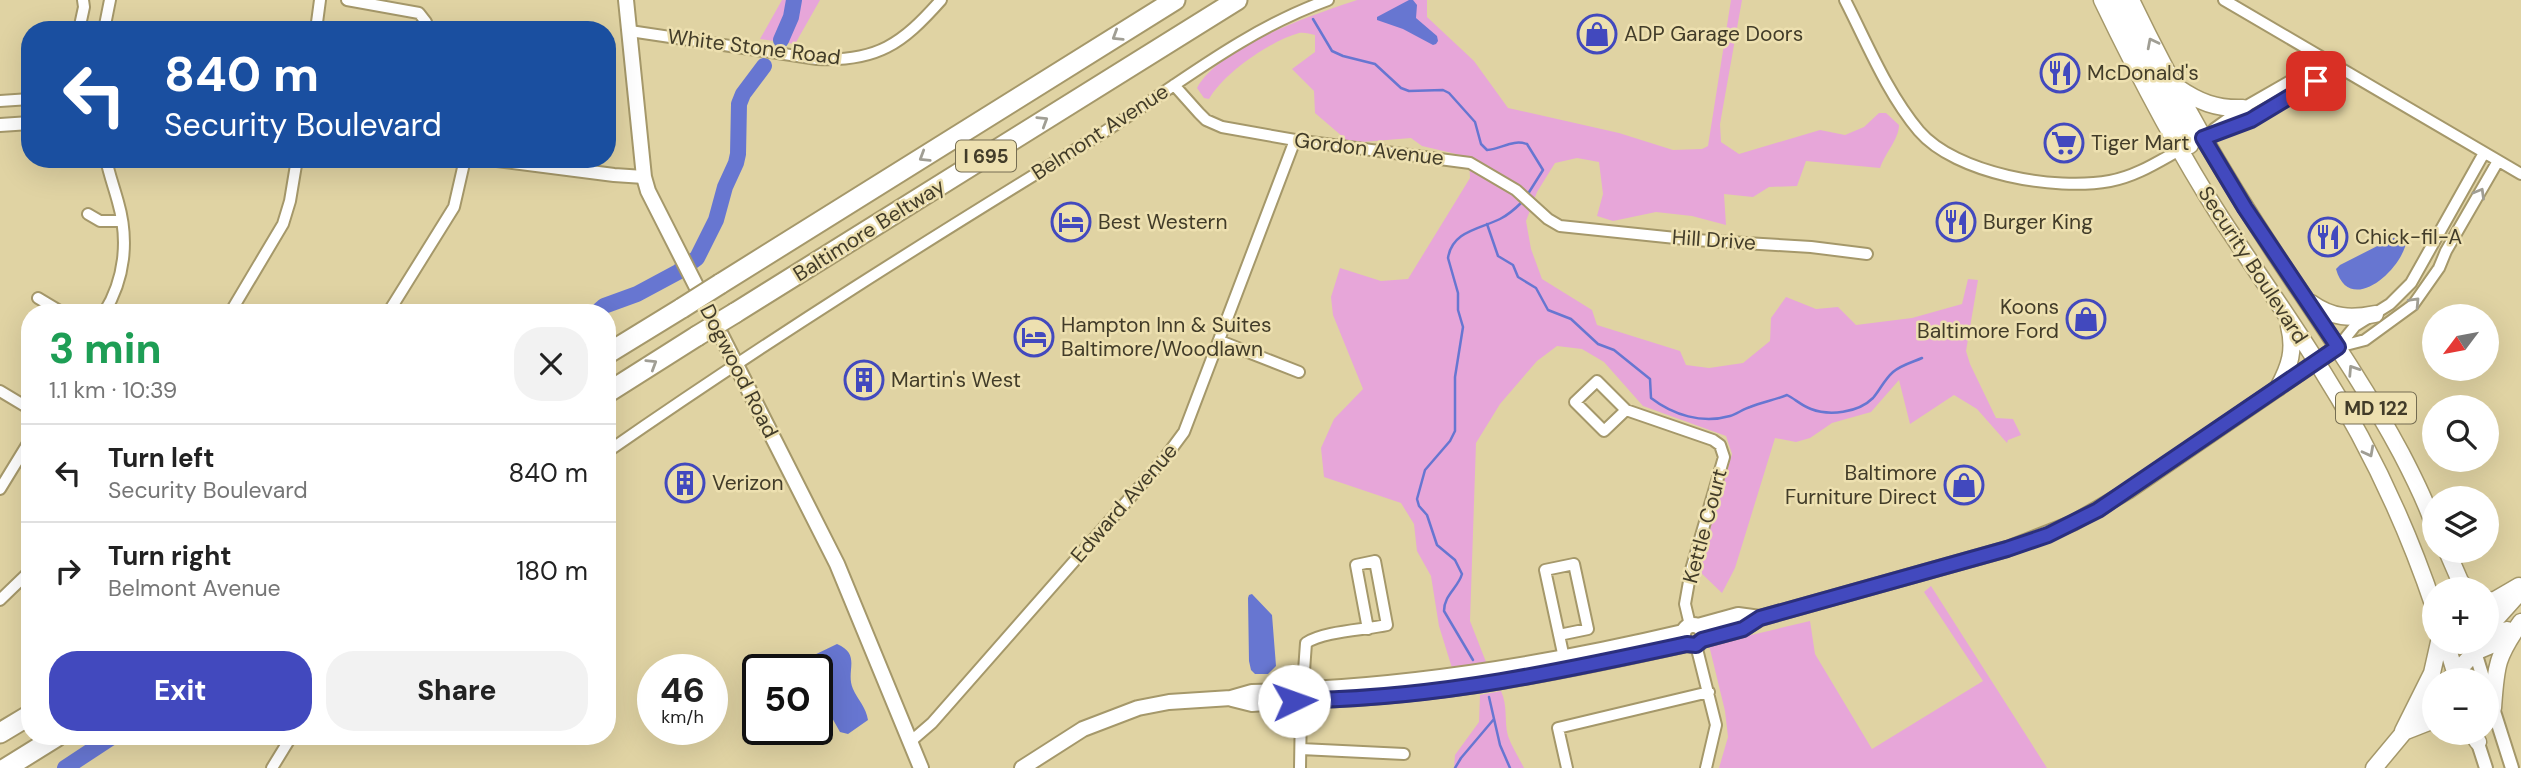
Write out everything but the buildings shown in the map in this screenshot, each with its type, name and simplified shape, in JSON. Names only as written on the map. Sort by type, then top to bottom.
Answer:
[{"type":"highway","name":"Baltimore Beltway","points":[[616,349],[1175,0]]},
{"type":"highway","name":"Baltimore Beltway","points":[[616,387],[1237,0]]},
{"type":"highway","points":[[0,733],[21,720]]},
{"type":"highway","points":[[6,768],[43,745]]},
{"type":"main road","name":"Dogwood Road","points":[[626,0],[644,177],[651,199],[837,564],[921,768]]},
{"type":"main road","name":"Security Boulevard","points":[[2102,0],[2150,99],[2245,208],[2382,418],[2422,500]]},
{"type":"main road","points":[[2116,0],[2191,144]]},
{"type":"main road","name":"Security Boulevard","points":[[2131,0],[2174,85],[2191,144],[2287,317],[2358,432],[2392,497],[2423,577]]},
{"type":"main road","points":[[2174,85],[2203,103],[2216,107],[2243,108]]},
{"type":"main road","points":[[2305,298],[2332,314],[2358,318],[2375,314]]},
{"type":"main road","points":[[2278,388],[2292,357],[2292,340],[2287,317]]},
{"type":"main road","points":[[1022,768],[1083,729],[1138,708],[1169,702],[1231,698],[1252,704],[1427,680],[1743,629],[1760,618],[2007,549],[2048,535],[2098,510],[2338,347]]},
{"type":"main road","points":[[2499,598],[2521,585]]},
{"type":"main road","points":[[2499,616],[2521,591]]},
{"type":"main road","points":[[2499,638],[2521,614]]},
{"type":"main road","points":[[2497,668],[2502,648],[2521,622]]},
{"type":"main road","points":[[1303,695],[1378,697],[1479,686],[1588,666],[1693,635]]},
{"type":"main road","points":[[2403,731],[2432,673],[2436,654]]},
{"type":"main road","points":[[2374,768],[2422,710]]},
{"type":"main road","points":[[2403,731],[2422,724]]},
{"type":"street","points":[[81,21],[83,0]]},
{"type":"street","points":[[106,21],[110,0]]},
{"type":"street","points":[[317,21],[320,0]]},
{"type":"street","points":[[347,0],[419,13],[425,21]]},
{"type":"street","name":"White Stone Road","points":[[630,31],[817,59],[844,60],[864,57],[894,44],[918,27],[941,0]]},
{"type":"street","name":"Belmont Avenue","points":[[616,446],[735,363],[1128,117],[1260,31],[1328,0]]},
{"type":"street","points":[[1845,0],[1894,95],[1919,130],[1933,144],[1967,164],[2016,177],[2093,183],[2130,176],[2191,144],[2251,120],[2337,68]]},
{"type":"street","points":[[2224,0],[2521,174]]},
{"type":"street","points":[[2191,144],[2243,108],[2325,61]]},
{"type":"street","name":"Gordon Avenue","points":[[1174,85],[1199,113],[1213,124],[1294,140],[1470,163],[1499,178],[1560,226]]},
{"type":"street","points":[[0,101],[21,100]]},
{"type":"street","points":[[0,125],[21,124]]},
{"type":"street","name":"Edward Avenue","points":[[911,742],[932,723],[1175,446],[1192,415],[1294,140]]},
{"type":"street","points":[[2338,347],[2356,326],[2402,294],[2411,284],[2484,153]]},
{"type":"street","points":[[2338,347],[2365,340],[2413,305],[2439,268],[2498,161]]},
{"type":"street","points":[[108,168],[122,221],[125,253],[110,304]]},
{"type":"street","points":[[235,304],[283,224],[296,168]]},
{"type":"street","points":[[394,304],[454,206],[463,168]]},
{"type":"street","points":[[559,168],[644,177]]},
{"type":"street","points":[[88,214],[108,222],[122,221]]},
{"type":"street","name":"Hill Drive","points":[[1560,226],[1867,254]]},
{"type":"street","points":[[38,298],[48,304]]},
{"type":"street","points":[[1220,341],[1299,372]]},
{"type":"street","name":"Kettle Court","points":[[1626,410],[1604,431],[1575,402],[1597,381],[1626,410],[1706,437],[1720,445],[1723,451],[1724,457],[1691,570],[1685,604],[1693,635]]},
{"type":"street","points":[[0,391],[21,404]]},
{"type":"street","points":[[0,489],[21,455]]},
{"type":"street","points":[[1300,768],[1306,643],[1314,638],[1368,629],[1387,625],[1375,562],[1356,565],[1368,629]]},
{"type":"street","points":[[1559,635],[1588,629],[1574,564],[1545,570],[1559,635],[1564,658]]},
{"type":"street","points":[[0,600],[21,580]]},
{"type":"street","points":[[1693,635],[1716,725],[1706,768]]},
{"type":"street","points":[[1567,768],[1558,728],[1709,692]]},
{"type":"street","points":[[2499,727],[2512,768]]},
{"type":"street","points":[[272,768],[286,745]]},
{"type":"street","points":[[2478,745],[2486,768]]},
{"type":"street","points":[[1301,749],[1404,754]]},
{"type":"shaded area","points":[[782,0],[820,0],[795,44],[760,39]]},
{"type":"shaded area","points":[[1357,0],[1427,0],[1427,17],[1474,61],[1508,108],[1619,133],[1673,150],[1702,149],[1708,146],[1731,0],[1742,0],[1720,124],[1721,142],[1739,154],[1820,130],[1845,135],[1864,127],[1879,113],[1886,113],[1899,125],[1897,136],[1880,168],[1806,161],[1797,186],[1769,187],[1753,197],[1724,194],[1726,225],[1692,216],[1656,212],[1613,221],[1597,216],[1603,194],[1599,162],[1577,158],[1555,163],[1537,192],[1526,221],[1531,249],[1542,279],[1592,310],[1597,325],[1680,351],[1686,365],[1709,368],[1743,363],[1770,341],[1771,318],[1786,297],[1816,309],[1838,307],[1856,325],[1912,318],[1962,304],[1968,279],[1978,280],[1966,351],[1996,418],[2013,419],[2021,435],[2008,440],[2007,443],[1977,409],[1954,395],[1910,424],[1899,380],[1871,412],[1832,423],[1810,438],[1796,442],[1775,438],[1735,568],[1722,593],[1698,570],[1732,454],[1726,436],[1643,406],[1604,362],[1582,349],[1557,346],[1537,361],[1500,404],[1476,443],[1470,621],[1486,662],[1452,668],[1439,626],[1431,576],[1417,551],[1414,524],[1401,503],[1324,477],[1321,448],[1334,419],[1363,389],[1333,315],[1331,297],[1340,268],[1381,281],[1408,279],[1470,178],[1469,157],[1422,146],[1411,138],[1350,143],[1315,113],[1314,91],[1292,69],[1315,52],[1315,35],[1299,33],[1275,43],[1236,69],[1209,99],[1204,98],[1197,88],[1225,59],[1246,46],[1293,23]]},
{"type":"shaded area","points":[[1931,586],[2047,768],[1719,768],[1728,737],[1725,711],[1709,645],[1810,621],[1815,654],[1872,749],[1983,681],[1924,592]]},
{"type":"shaded area","points":[[1501,691],[1508,736],[1524,768],[1454,768],[1455,755],[1479,722],[1480,695]]},
{"type":"water","points":[[1413,0],[1417,5],[1416,18],[1437,36],[1436,44],[1377,20],[1377,17]]},
{"type":"water","points":[[2401,234],[2406,234],[2406,245],[2391,270],[2379,281],[2367,288],[2354,289],[2344,284],[2336,269],[2340,265]]},
{"type":"water","points":[[1252,594],[1272,615],[1276,666],[1268,674],[1255,674],[1249,661],[1248,598]]},
{"type":"water","points":[[837,644],[845,648],[851,658],[851,682],[868,720],[848,734],[840,732],[833,720],[833,654],[816,654]]},
{"type":"waterway","points":[[781,40],[791,17],[794,0]]},
{"type":"waterway","points":[[1313,19],[1332,51],[1375,64],[1401,88],[1409,91],[1443,90],[1449,93],[1475,122],[1481,144],[1487,150],[1512,143],[1527,144],[1543,170],[1526,197]]},
{"type":"waterway","points":[[610,304],[637,294],[678,272],[697,258],[716,220],[725,187],[736,163],[739,104],[743,94],[764,66]]},
{"type":"waterway","points":[[1473,660],[1444,611],[1446,600],[1462,574],[1455,560],[1437,545],[1427,515],[1417,499],[1425,470],[1450,441],[1455,431],[1455,377],[1463,327],[1458,310],[1458,293],[1448,258],[1451,249],[1461,236],[1503,217],[1522,202]]},
{"type":"waterway","points":[[1487,224],[1498,256],[1513,265],[1518,277],[1536,288],[1548,310],[1571,319],[1598,344],[1614,350],[1650,379],[1651,398],[1678,413],[1698,418],[1719,418],[1787,395],[1818,411],[1835,413],[1852,410],[1873,398],[1896,370],[1922,358]]},
{"type":"waterway","points":[[1489,697],[1500,745],[1510,768]]},
{"type":"waterway","points":[[1455,768],[1494,719]]},
{"type":"waterway","points":[[65,768],[100,745]]},
{"type":"place","name":"ADP Garage Doors","points":[[1597,34]]},
{"type":"place","name":"McDonald's","points":[[2060,73]]},
{"type":"place","name":"Tiger Mart","points":[[2064,143]]},
{"type":"place","name":"Best Western","points":[[1071,222]]},
{"type":"place","name":"Burger King","points":[[1956,222]]},
{"type":"place","name":"Chick-fil-A","points":[[2328,237]]},
{"type":"place","name":"Koons Baltimore Ford","points":[[2086,319]]},
{"type":"place","name":"Hampton Inn & Suites Baltimore/Woodlawn","points":[[1034,337]]},
{"type":"place","name":"Martin's West","points":[[864,380]]},
{"type":"place","name":"Verizon","points":[[685,483]]},
{"type":"place","name":"Baltimore Furniture Direct","points":[[1964,485]]},
{"type":"route","points":[[1294,701],[1305,706],[1313,700],[1426,693],[1479,686],[1687,644],[1693,646],[1702,640],[1743,629],[1760,618],[2007,549],[2048,535],[2098,510],[2338,347],[2245,208],[2203,138],[2251,120],[2316,81]]}]
